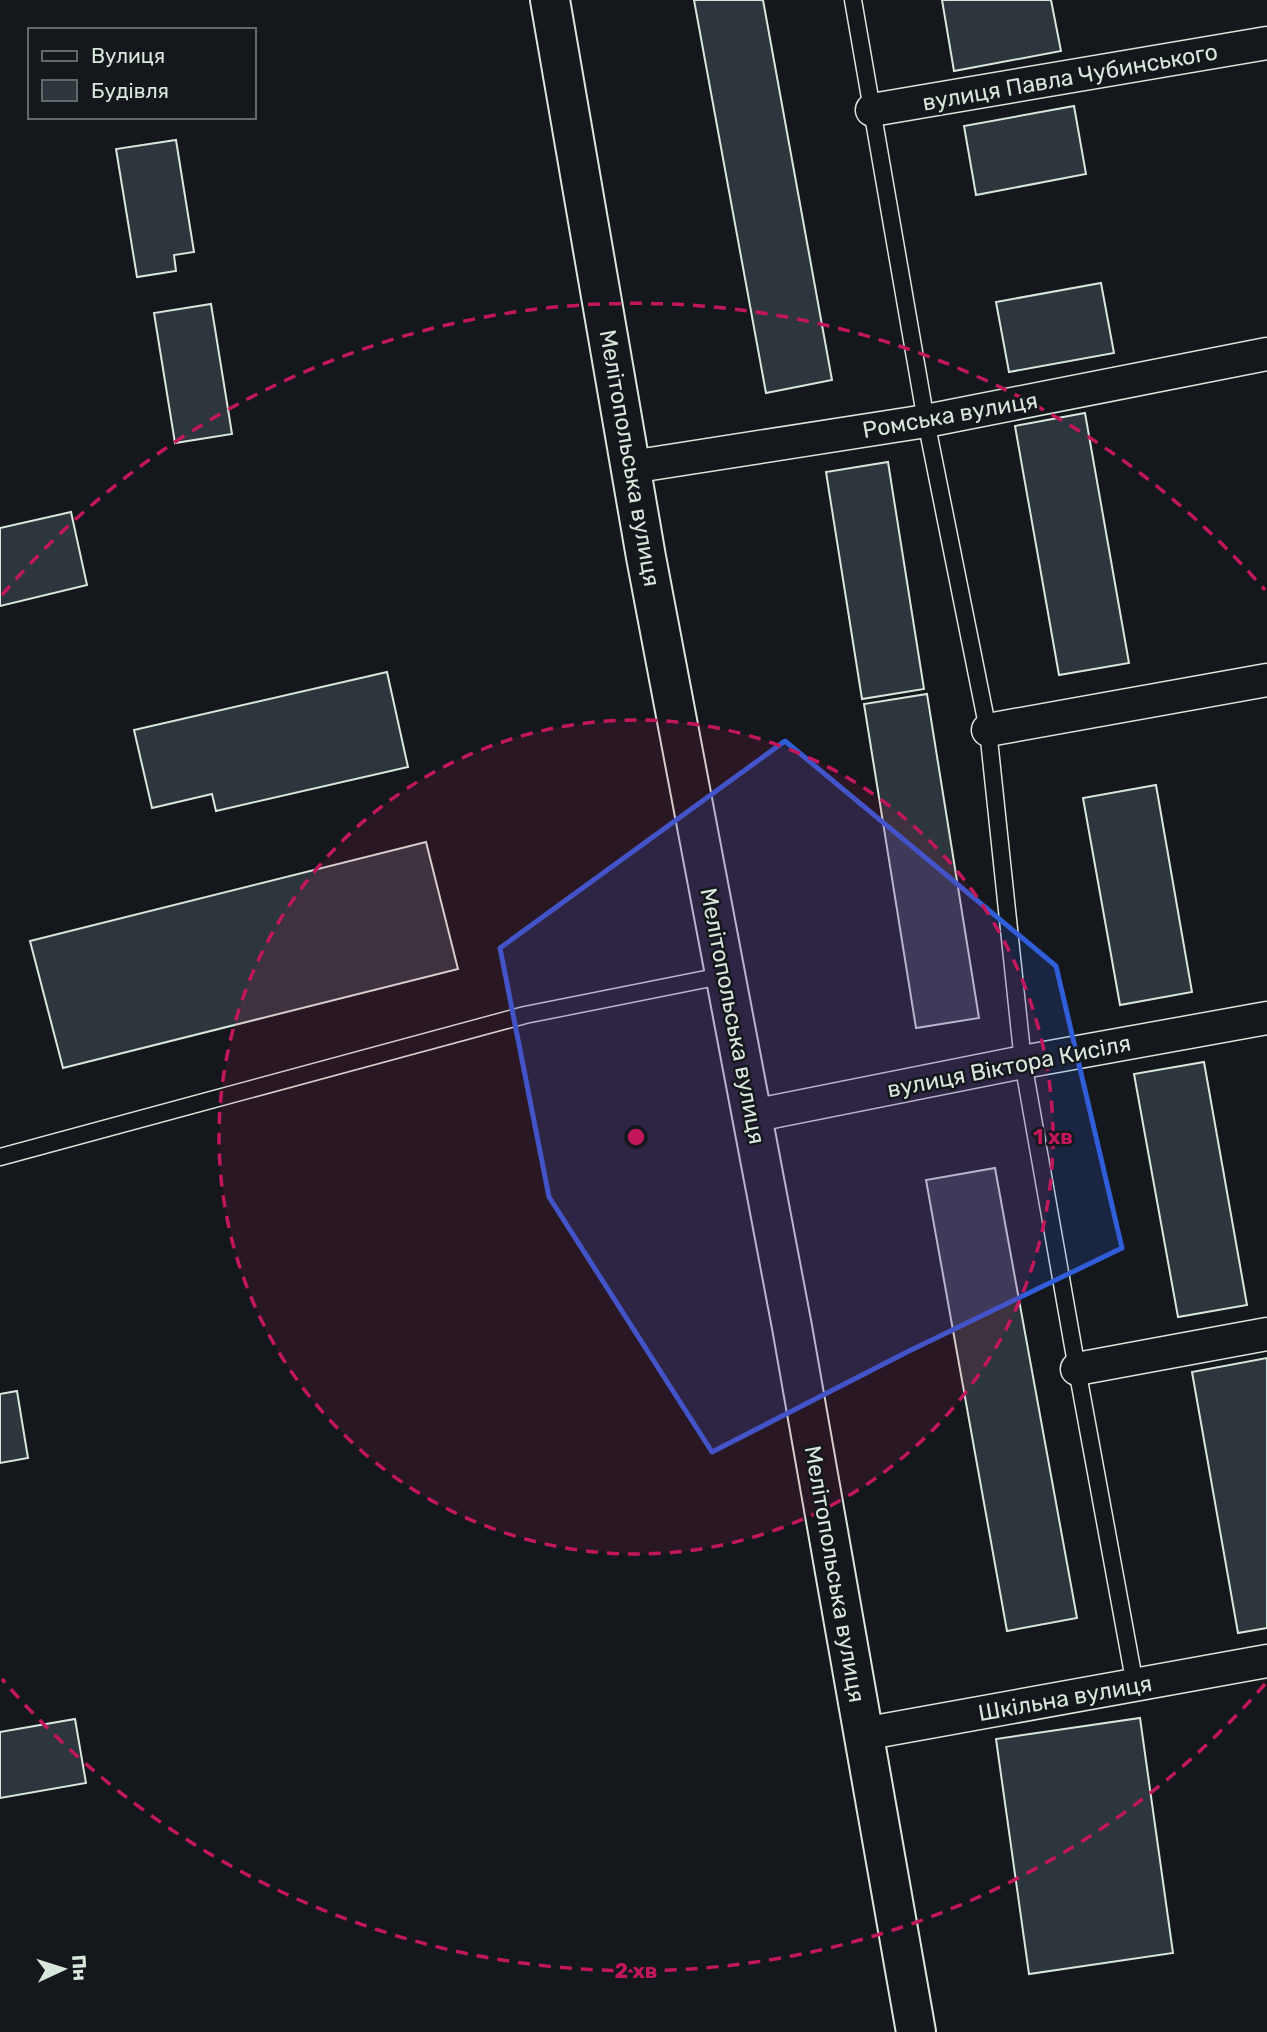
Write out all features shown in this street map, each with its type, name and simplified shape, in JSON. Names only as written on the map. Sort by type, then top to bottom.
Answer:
[{"type":"main road","name":"Мелітопольська вулиця","points":[[550,0],[631,467],[792,1327],[916,2032]]},
{"type":"street","name":"вулиця Павла Чубинського","points":[[872,110],[1267,43]]},
{"type":"street","name":"Ромська вулиця","points":[[631,467],[926,421],[1267,354]]},
{"type":"street","points":[[988,730],[1267,680]]},
{"type":"street","name":"вулиця Віктора Кисіля","points":[[752,1116],[1023,1062],[1267,1018]]},
{"type":"street","points":[[1077,1369],[1267,1334]]},
{"type":"street","name":"Шкільна вулиця","points":[[863,1734],[1267,1661]]},
{"type":"lane","points":[[853,0],[926,421],[988,730],[1023,1062],[1135,1685]]},
{"type":"lane","points":[[0,1157],[525,1015],[726,975]]},
{"type":"highlighted area","points":[[785,741],[1056,966],[1122,1248],[907,1352],[712,1452],[549,1197],[500,948]]},
{"type":"building","points":[[694,0],[763,0],[832,380],[766,393]]},
{"type":"building","points":[[942,0],[1051,0],[1061,51],[954,71]]},
{"type":"building","points":[[1074,106],[1086,174],[976,195],[964,126]]},
{"type":"building","points":[[176,140],[194,252],[174,255],[176,271],[137,277],[116,149]]},
{"type":"building","points":[[1101,283],[1114,353],[1009,372],[996,302]]},
{"type":"building","points":[[211,304],[232,434],[175,443],[154,313]]},
{"type":"building","points":[[1085,413],[1129,663],[1059,675],[1015,426]]},
{"type":"building","points":[[888,462],[924,689],[862,699],[826,472]]},
{"type":"building","points":[[71,512],[87,585],[0,606],[0,528]]},
{"type":"building","points":[[387,672],[408,767],[216,811],[212,794],[152,808],[134,730]]},
{"type":"building","points":[[927,694],[979,1018],[916,1028],[864,704]]},
{"type":"building","points":[[1156,785],[1192,992],[1120,1005],[1083,798]]},
{"type":"building","points":[[426,842],[458,969],[63,1068],[30,941]]},
{"type":"building","points":[[1204,1062],[1247,1305],[1178,1317],[1134,1074]]},
{"type":"building","points":[[995,1168],[1077,1618],[1007,1631],[926,1180]]},
{"type":"building","points":[[1267,1358],[1267,1628],[1238,1633],[1192,1372]]},
{"type":"building","points":[[17,1391],[28,1458],[0,1463],[0,1394]]},
{"type":"building","points":[[1140,1718],[1173,1953],[1029,1974],[996,1739]]},
{"type":"building","points":[[75,1719],[86,1783],[0,1798],[0,1732]]}]
